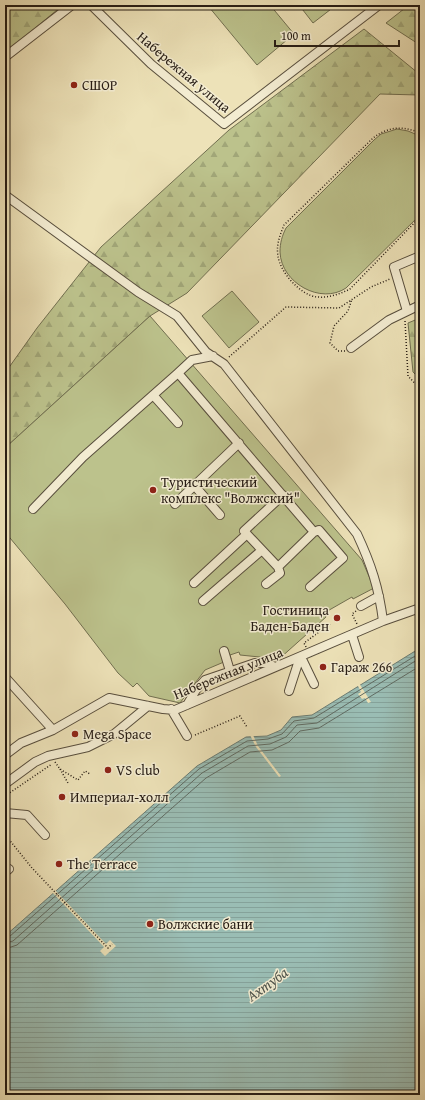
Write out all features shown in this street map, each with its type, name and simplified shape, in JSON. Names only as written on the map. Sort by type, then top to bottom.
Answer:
[{"type":"street","points":[[5,58],[72,5]]},
{"type":"street","name":"Набережная улица","points":[[91,5],[151,64],[224,124],[368,8],[378,5]]},
{"type":"street","points":[[5,195],[138,292],[177,316],[206,352],[222,362],[253,399],[357,534],[370,564],[379,596],[383,621]]},
{"type":"street","points":[[406,312],[394,267],[420,256]]},
{"type":"street","points":[[351,348],[389,320],[420,305]]},
{"type":"street","points":[[33,508],[83,457],[192,360],[213,356]]},
{"type":"street","points":[[178,372],[314,532]]},
{"type":"street","points":[[153,395],[178,423]]},
{"type":"street","points":[[175,504],[193,484],[239,443]]},
{"type":"street","points":[[193,484],[220,515]]},
{"type":"street","points":[[266,584],[280,572],[278,566],[244,531],[283,495]]},
{"type":"street","points":[[278,566],[314,532],[319,530],[343,558],[310,587]]},
{"type":"street","points":[[194,583],[247,534]]},
{"type":"street","points":[[203,601],[262,550]]},
{"type":"street","points":[[361,606],[379,596]]},
{"type":"street","name":"Набережная улица","points":[[5,755],[21,743],[53,730],[109,698],[171,709],[187,705],[383,621],[420,608]]},
{"type":"street","points":[[352,635],[359,657]]},
{"type":"street","points":[[224,651],[230,672]]},
{"type":"street","points":[[303,656],[314,684]]},
{"type":"street","points":[[289,691],[303,656]]},
{"type":"street","points":[[187,705],[196,690],[205,680],[255,663],[266,663],[275,667]]},
{"type":"street","points":[[5,677],[53,730]]},
{"type":"street","points":[[5,784],[35,762],[54,759],[88,747],[114,734],[148,706]]},
{"type":"street","points":[[171,709],[187,736]]},
{"type":"street","points":[[5,813],[27,815],[45,835]]},
{"type":"path","points":[[420,133],[400,127],[391,128],[381,132],[372,139],[284,225],[278,244],[278,256],[291,280],[309,294],[316,297],[341,294],[350,289],[420,217]]},
{"type":"path","points":[[222,362],[286,307],[339,308],[380,281],[397,276]]},
{"type":"path","points":[[351,348],[346,352],[338,351],[330,343],[334,326],[348,311],[352,299]]},
{"type":"path","points":[[406,312],[408,376],[420,389]]},
{"type":"path","points":[[360,631],[352,614],[362,608],[361,606]]},
{"type":"path","points":[[303,656],[304,643],[330,624]]},
{"type":"path","points":[[187,736],[195,735],[240,716],[247,727]]},
{"type":"path","points":[[5,796],[54,759],[68,783]]},
{"type":"path","points":[[60,769],[78,780],[85,771],[90,774]]},
{"type":"path","points":[[5,831],[7,837],[32,868],[108,948],[112,944]]},
{"type":"green space","points":[[5,5],[63,5],[5,53]]},
{"type":"green space","points":[[212,5],[270,5],[294,34],[257,65],[209,7]]},
{"type":"green space","points":[[299,5],[334,5],[335,6],[313,23]]},
{"type":"green space","points":[[409,5],[420,5],[420,45],[386,23]]},
{"type":"green space","points":[[364,29],[418,73],[420,77],[419,95],[380,94],[187,293],[150,316],[5,448],[5,373],[37,328],[101,247],[229,130]]},
{"type":"green space","points":[[397,129],[408,131],[420,136],[420,215],[346,288],[336,293],[325,294],[304,288],[287,273],[282,263],[280,246],[286,228],[374,140],[381,134]]},
{"type":"green space","points":[[232,291],[259,322],[229,348],[202,316]]},
{"type":"green space","name":"Туристический комплекс \"Волжский\"","points":[[150,316],[362,560],[374,588],[353,599],[352,597],[324,613],[326,617],[279,659],[240,655],[239,652],[230,655],[231,659],[205,670],[180,703],[149,696],[137,683],[133,687],[118,673],[65,604],[5,532],[5,448]]},
{"type":"green space","points":[[420,318],[420,379],[413,372],[408,323]]},
{"type":"water","name":"Ахтуба","points":[[420,648],[420,1095],[5,1095],[5,936],[197,766],[246,737],[267,736],[281,730],[292,717],[312,715]]},
{"type":"pier","points":[[359,683],[371,702],[368,703],[365,698],[362,699],[358,694],[361,692],[357,684]]},
{"type":"pier","points":[[250,735],[253,735],[258,746],[281,776],[279,777],[256,747]]},
{"type":"pier","points":[[54,889],[106,944],[110,940],[116,946],[105,956],[100,951],[104,947],[52,892]]},
{"type":"place","name":"СШОР","points":[[74,85]]},
{"type":"place","name":"Туристический комплекс \"Волжский\"","points":[[153,490]]},
{"type":"place","name":"Гостиница Баден-Баден","points":[[337,618]]},
{"type":"place","name":"Гараж 266","points":[[323,667]]},
{"type":"place","name":"Mega Space","points":[[75,734]]},
{"type":"place","name":"VS club","points":[[108,770]]},
{"type":"place","name":"Империал-холл","points":[[62,797]]},
{"type":"place","name":"The Terrace","points":[[59,864]]},
{"type":"place","name":"Волжские бани","points":[[150,924]]}]
